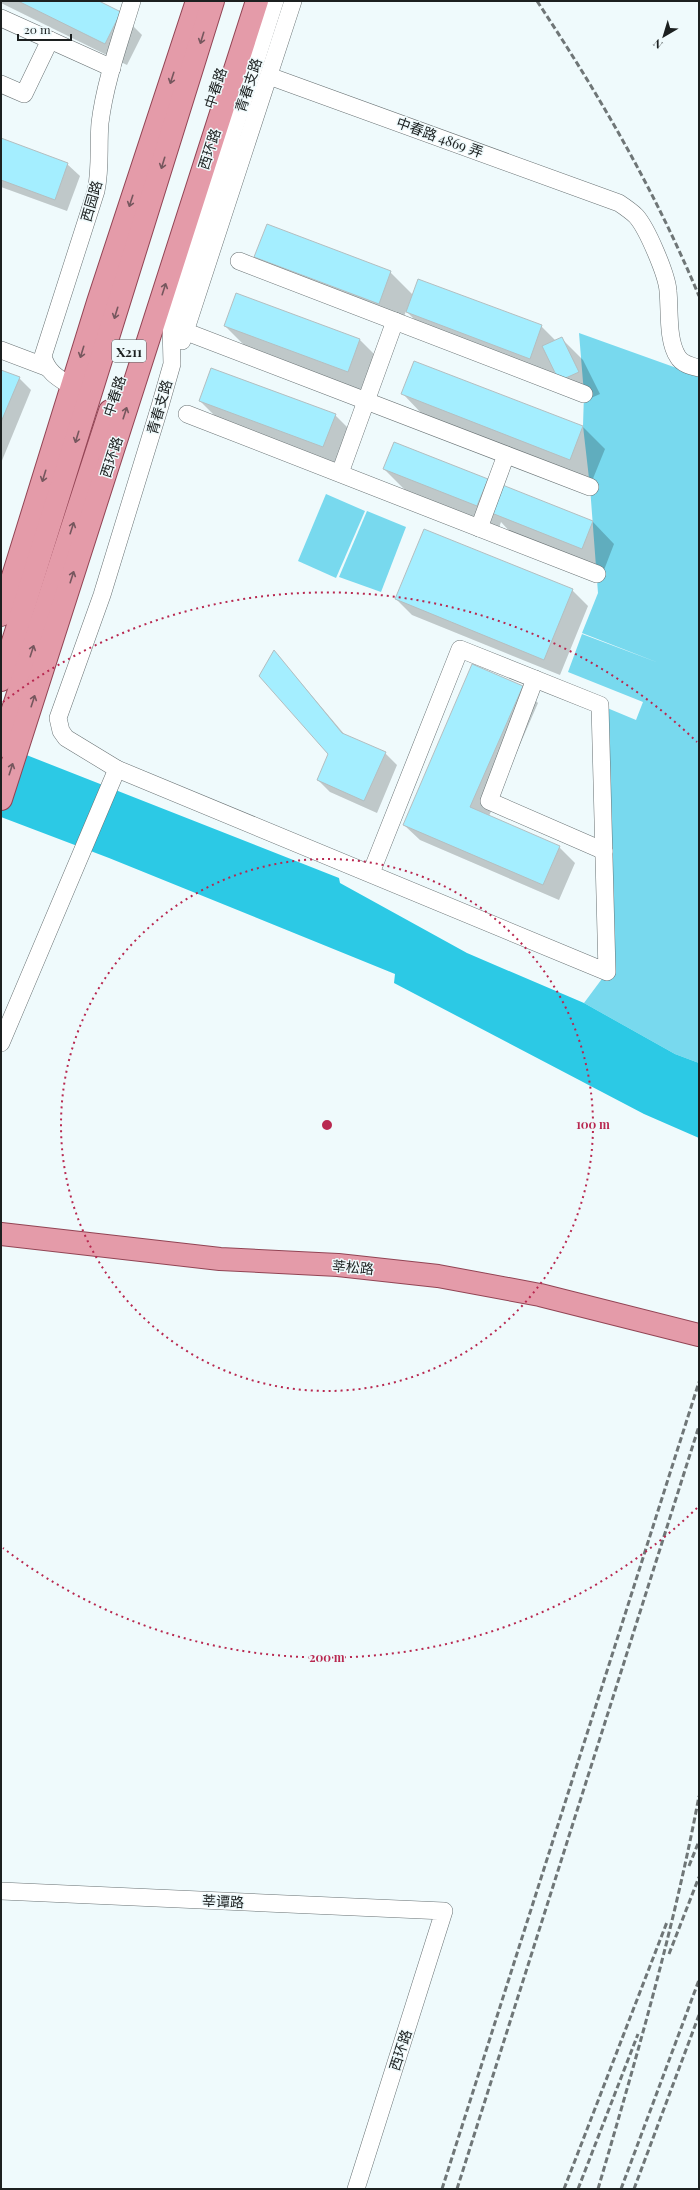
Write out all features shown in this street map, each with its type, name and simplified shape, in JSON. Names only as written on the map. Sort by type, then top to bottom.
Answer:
[{"type":"main road","points":[[1,615],[71,386],[197,1]]},
{"type":"main road","name":"中春路","points":[[1,680],[213,1]]},
{"type":"main road","name":"中春路","points":[[1,746],[243,1]]},
{"type":"main road","name":"西环路","points":[[1,799],[257,1]]},
{"type":"main road","name":"莘松路","points":[[1,1234],[220,1259],[338,1265],[438,1276],[540,1295],[699,1336]]},
{"type":"street","name":"青春支路","points":[[275,1],[178,329],[172,364],[102,595],[58,718],[61,731],[66,738],[114,776],[371,873],[607,972],[604,851]]},
{"type":"street","points":[[293,1],[269,76],[178,329],[590,487]]},
{"type":"street","name":"西园路","points":[[46,366],[43,356],[96,191],[100,170],[100,123],[112,68],[130,2]]},
{"type":"street","points":[[1,18],[112,68]]},
{"type":"street","points":[[1,84],[24,94],[50,40]]},
{"type":"street","name":"中春路 4869 弄","points":[[269,76],[610,198],[628,209],[643,226],[665,277],[668,291],[670,328],[676,353],[684,363],[699,368]]},
{"type":"street","points":[[239,261],[584,394]]},
{"type":"street","points":[[340,473],[395,321]]},
{"type":"street","points":[[1,350],[46,366],[55,376],[71,386]]},
{"type":"street","points":[[187,414],[597,574]]},
{"type":"street","points":[[479,528],[506,455]]},
{"type":"street","points":[[371,873],[460,649],[535,679],[600,705],[604,851],[489,801],[535,679]]},
{"type":"street","points":[[1,1043],[114,776]]},
{"type":"street","name":"莘谭路","points":[[1,1891],[444,1911]]},
{"type":"street","name":"西环路","points":[[356,2189],[444,1911]]},
{"type":"shaded area","points":[[579,333],[699,376],[699,1063],[675,1054],[584,1003],[607,972],[600,705],[636,720],[643,702],[568,672],[582,634],[659,663],[582,633],[598,593],[590,487],[583,426],[584,394]]},
{"type":"shaded area","points":[[326,494],[365,511],[336,578],[298,561]]},
{"type":"shaded area","points":[[367,511],[406,527],[381,592],[339,577]]},
{"type":"shaded area","points":[[1,745],[339,878],[340,883],[467,953],[584,1003],[675,1054],[699,1063],[699,1138],[644,1114],[394,983],[395,974],[109,858],[1,817]]},
{"type":"building","points":[[18,1],[99,1],[121,12],[105,44]]},
{"type":"building","points":[[1,138],[68,163],[55,200],[1,180]]},
{"type":"building","points":[[267,224],[391,271],[379,304],[254,257]]},
{"type":"building","points":[[418,279],[542,325],[530,359],[406,312]]},
{"type":"building","points":[[236,293],[360,339],[348,372],[224,326]]},
{"type":"building","points":[[562,337],[579,372],[559,381],[542,346]]},
{"type":"building","points":[[414,361],[583,426],[570,460],[401,394]]},
{"type":"building","points":[[211,368],[336,414],[323,447],[199,401]]},
{"type":"building","points":[[1,370],[20,377],[1,422]]},
{"type":"building","points":[[394,442],[488,479],[477,506],[383,469]]},
{"type":"building","points":[[500,484],[593,521],[582,549],[489,512]]},
{"type":"building","points":[[424,529],[573,589],[544,660],[395,599]]},
{"type":"building","points":[[274,650],[342,733],[386,752],[364,801],[317,780],[328,754],[259,676]]},
{"type":"building","points":[[472,664],[523,686],[470,807],[560,846],[543,885],[403,825]]},
{"type":"railway","points":[[537,1],[583,72],[625,145],[664,219],[699,296]]},
{"type":"railway","points":[[442,2189],[699,1382]]},
{"type":"railway","points":[[457,2189],[699,1426]]},
{"type":"railway","points":[[598,2189],[640,2043],[666,1945],[699,1796]]},
{"type":"railway","points":[[689,1866],[699,1841]]},
{"type":"railway","points":[[669,1954],[699,1877]]},
{"type":"railway","points":[[564,2189],[667,1922]]},
{"type":"railway","points":[[621,2189],[699,1980]]},
{"type":"railway","points":[[634,2189],[699,2015]]},
{"type":"railway","points":[[578,2189],[638,2034]]}]
